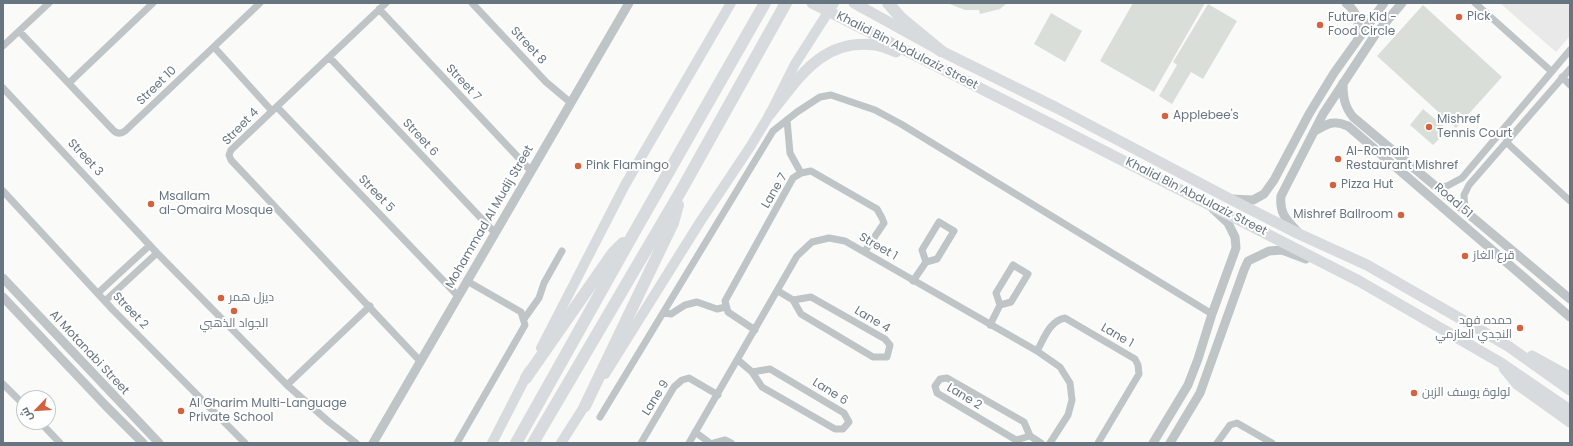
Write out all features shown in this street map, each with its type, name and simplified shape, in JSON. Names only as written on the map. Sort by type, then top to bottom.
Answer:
[{"type":"highway","points":[[516,443],[765,3]]},
{"type":"highway","points":[[888,3],[901,18],[941,51]]},
{"type":"highway","points":[[533,443],[682,189],[785,4]]},
{"type":"highway","points":[[585,406],[673,223],[682,189]]},
{"type":"highway","points":[[526,378],[613,253],[635,231]]},
{"type":"main road","points":[[492,443],[626,185],[731,3]]},
{"type":"main road","name":"Khalid Bin Abdulaziz Street","points":[[812,3],[831,7],[931,63],[1337,270],[1501,363],[1570,410]]},
{"type":"main road","name":"Khalid Bin Abdulaziz Street","points":[[854,3],[941,51],[1057,108],[1230,199],[1299,234],[1367,265],[1508,346],[1570,390]]},
{"type":"main road","points":[[561,443],[700,222],[750,147],[770,114],[795,64],[831,7]]},
{"type":"main road","points":[[770,114],[807,67],[822,55],[848,45],[876,45],[931,63]]},
{"type":"main road","points":[[1051,124],[1047,116],[1052,109],[1057,108]]},
{"type":"main road","points":[[1508,346],[1534,357],[1570,377]]},
{"type":"main road","points":[[1501,363],[1509,376],[1517,384],[1570,422]]},
{"type":"street","points":[[3,46],[49,3]]},
{"type":"street","points":[[69,83],[153,3]]},
{"type":"street","name":"Street 10","points":[[19,31],[113,130],[116,133],[121,133],[125,131],[260,3]]},
{"type":"street","name":"Street 4","points":[[386,3],[231,150],[229,155],[230,158],[420,360]]},
{"type":"street","points":[[475,6],[484,3]]},
{"type":"street","name":"Mohammad Al Mudij Street","points":[[373,443],[629,3]]},
{"type":"street","points":[[1346,3],[1355,12],[1359,20],[1358,38]]},
{"type":"street","points":[[1230,199],[1254,200],[1264,194],[1334,73],[1384,3]]},
{"type":"street","points":[[1299,234],[1284,217],[1280,205],[1281,196],[1323,114],[1375,35],[1402,3]]},
{"type":"street","points":[[1475,3],[1551,71]]},
{"type":"street","name":"Street 8","points":[[475,6],[546,82],[571,103]]},
{"type":"street","name":"Street 7","points":[[379,9],[531,171]]},
{"type":"street","name":"Street 5","points":[[214,47],[458,296]]},
{"type":"street","points":[[1438,188],[1454,183],[1462,178],[1570,50]]},
{"type":"street","name":"Street 6","points":[[329,57],[495,234]]},
{"type":"street","points":[[1465,210],[1464,195],[1469,185],[1570,69]]},
{"type":"street","points":[[1562,77],[1570,85]]},
{"type":"street","name":"Road 51","points":[[1343,83],[1343,98],[1353,117],[1570,299]]},
{"type":"street","name":"Street 3","points":[[3,88],[157,253],[287,385],[323,417],[356,443]]},
{"type":"street","points":[[600,417],[773,130],[820,97],[831,95],[875,110],[928,140],[1212,314]]},
{"type":"street","points":[[787,120],[790,153],[801,173]]},
{"type":"street","name":"Road 51","points":[[1315,131],[1323,126],[1338,122],[1348,126],[1570,317]]},
{"type":"street","points":[[1369,144],[1374,135]]},
{"type":"street","points":[[1506,142],[1570,201]]},
{"type":"street","name":"Lane 7","points":[[726,307],[725,301],[793,178],[801,173],[811,171],[877,209],[884,224],[865,251]]},
{"type":"street","points":[[1278,172],[1281,180],[1284,181],[1290,178]]},
{"type":"street","points":[[1462,178],[1469,185]]},
{"type":"street","name":"Street 2","points":[[3,191],[105,301],[245,443]]},
{"type":"street","points":[[1154,443],[1188,385],[1236,248],[1235,237],[1228,223],[1205,202]]},
{"type":"street","points":[[914,281],[926,262],[937,259],[954,231],[939,222],[922,250],[926,262]]},
{"type":"street","name":"Street 1","points":[[689,443],[797,256],[812,242],[829,238],[845,241],[865,251],[914,281],[1037,351],[1060,367],[1070,383],[1072,400],[1068,415],[1050,443]]},
{"type":"street","points":[[98,293],[150,245]]},
{"type":"street","points":[[1170,443],[1200,393],[1248,262],[1258,255],[1268,251],[1282,250],[1337,270]]},
{"type":"street","points":[[524,319],[539,298],[544,283],[562,251]]},
{"type":"street","points":[[105,301],[157,253]]},
{"type":"street","points":[[1231,263],[1237,258],[1240,259],[1244,264],[1244,270]]},
{"type":"street","points":[[990,325],[1000,305],[996,293],[1013,265],[1028,274],[1011,302],[1000,305]]},
{"type":"street","points":[[1535,287],[1544,277]]},
{"type":"street","name":"Al Motanabi Street","points":[[3,278],[159,443]]},
{"type":"street","points":[[457,443],[525,325],[521,312],[467,281]]},
{"type":"street","points":[[1544,295],[1553,284]]},
{"type":"street","name":"Lane 4","points":[[778,291],[793,300],[802,314],[860,350],[873,357],[887,357],[890,345],[885,339],[811,297],[793,300]]},
{"type":"street","points":[[3,293],[35,328],[43,329],[47,325]]},
{"type":"street","name":"Al Motanabi Street","points":[[3,297],[143,443]]},
{"type":"street","points":[[663,313],[671,314],[686,305],[697,302],[717,309],[726,307],[728,312],[755,330]]},
{"type":"street","points":[[287,385],[370,306]]},
{"type":"street","name":"Lane 1","points":[[1037,351],[1052,323],[1059,319],[1065,318],[1135,360],[1138,365],[1138,374],[1098,443]]},
{"type":"street","name":"Lane 6","points":[[738,360],[752,372],[762,387],[835,429],[843,429],[849,422],[844,413],[770,369],[752,372]]},
{"type":"street","name":"Lane 9","points":[[641,443],[674,387],[682,380],[689,378],[718,395]]},
{"type":"street","name":"Lane 2","points":[[1030,436],[1016,440],[937,394],[935,386],[940,379],[947,378],[1024,422],[1030,436],[1041,443]]},
{"type":"street","points":[[3,384],[16,397]]},
{"type":"street","points":[[1217,443],[1230,425],[1237,423],[1272,443]]},
{"type":"street","points":[[46,430],[55,441]]},
{"type":"street","points":[[695,432],[710,443]]},
{"type":"street","points":[[714,443],[725,440],[731,443]]},
{"type":"shaded area","points":[[947,3],[1007,3],[1000,9],[980,14],[979,10],[965,10]]},
{"type":"shaded area","points":[[1133,3],[1205,3],[1154,92],[1100,61]]},
{"type":"shaded area","points":[[1500,3],[1570,3],[1570,36],[1556,52]]},
{"type":"shaded area","points":[[1208,4],[1237,21],[1203,79],[1191,72],[1172,104],[1159,96],[1177,65],[1173,62]]},
{"type":"shaded area","points":[[1423,5],[1502,77],[1456,128],[1377,56]]},
{"type":"shaded area","points":[[1051,13],[1082,31],[1065,62],[1034,44]]},
{"type":"shaded area","name":"Mishref Tennis Court","points":[[1423,109],[1448,130],[1433,145],[1410,125]]},
{"type":"place","name":"Pick","points":[[1459,17]]},
{"type":"place","name":"Future Kid - Food Circle","points":[[1320,25]]},
{"type":"place","name":"Applebee's","points":[[1165,116]]},
{"type":"place","name":"Mishref Tennis Court","points":[[1429,127]]},
{"type":"place","name":"Al-Romaih Restaurant Mishref","points":[[1338,159]]},
{"type":"place","name":"Pink Flamingo","points":[[578,166]]},
{"type":"place","name":"Pizza Hut","points":[[1333,185]]},
{"type":"place","name":"Msallam al-Omaira Mosque","points":[[151,204]]},
{"type":"place","name":"Mishref Ballroom","points":[[1401,215]]},
{"type":"place","name":"قرع الغاز","points":[[1465,256]]},
{"type":"place","name":"ديزل همر","points":[[221,298]]},
{"type":"place","name":"الجواد الذهبي","points":[[234,311]]},
{"type":"place","name":"حمده فهد النجدي العازمي","points":[[1520,328]]},
{"type":"place","name":"لولوة يوسف الزبن","points":[[1414,393]]},
{"type":"place","name":"Al Gharim Multi-Language Private School","points":[[181,411]]}]
